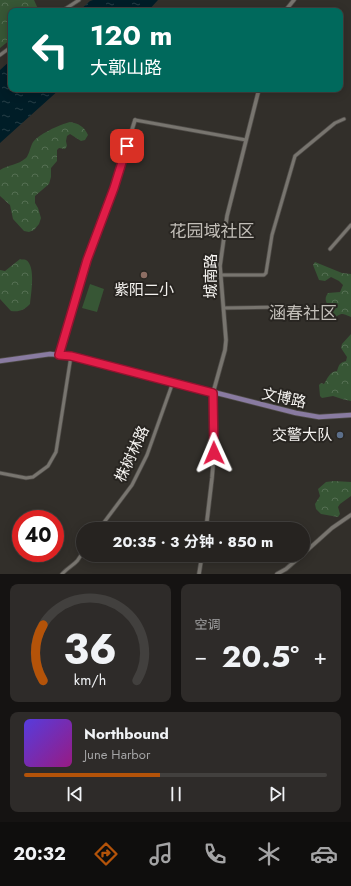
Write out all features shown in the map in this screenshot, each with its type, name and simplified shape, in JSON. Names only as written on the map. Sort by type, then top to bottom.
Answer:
[{"type":"main road","name":"文博路","points":[[0,362],[50,354],[71,356],[296,413],[319,417],[351,415]]},
{"type":"street","points":[[67,8],[79,0]]},
{"type":"street","points":[[287,8],[294,0]]},
{"type":"street","name":"城南路","points":[[207,522],[214,453],[213,393],[225,350],[224,308],[220,266],[227,216],[258,92]]},
{"type":"street","points":[[221,275],[264,275],[266,273],[272,235],[295,156],[335,124],[344,119]]},
{"type":"street","points":[[59,355],[87,260],[114,188],[135,120],[246,140]]},
{"type":"street","points":[[330,249],[351,225]]},
{"type":"street","points":[[224,308],[286,307]]},
{"type":"street","points":[[0,473],[26,478],[33,477],[48,466],[52,460],[56,452],[71,356]]},
{"type":"street","name":"株树林路","points":[[104,522],[132,485],[144,460],[173,382]]},
{"type":"street","points":[[310,548],[332,528],[351,515]]},
{"type":"street","points":[[62,574],[77,562]]},
{"type":"street","points":[[199,574],[201,562]]},
{"type":"street","points":[[277,574],[294,562]]},
{"type":"green space","points":[[0,0],[34,0],[38,8],[8,8],[8,41],[0,48]]},
{"type":"green space","points":[[70,122],[81,126],[85,129],[88,135],[85,140],[81,141],[70,134],[67,136],[67,146],[65,149],[59,148],[57,150],[57,161],[51,168],[49,184],[35,196],[35,203],[41,218],[39,224],[34,230],[29,232],[24,231],[13,219],[10,205],[0,196],[0,170],[26,158],[32,144],[38,137],[55,127]]},
{"type":"green space","points":[[20,259],[26,260],[31,268],[32,280],[30,304],[22,310],[11,311],[0,299],[0,270],[5,271]]},
{"type":"green space","points":[[315,262],[342,273],[351,274],[351,317],[342,314],[334,318],[330,317],[330,310],[326,299],[327,295],[328,293],[340,292],[343,285],[331,277],[325,281],[319,280],[313,265]]},
{"type":"green space","points":[[90,284],[104,289],[97,312],[82,308]]},
{"type":"green space","points":[[351,334],[351,401],[333,396],[322,398],[320,396],[319,385],[321,383],[324,384],[330,374],[337,371],[340,364],[346,361],[347,357],[341,348],[342,344]]},
{"type":"green space","points":[[326,482],[351,482],[351,496],[338,507],[340,514],[338,517],[321,514],[316,509],[315,504],[320,496],[318,489]]},
{"type":"water","points":[[158,0],[151,8],[82,8],[90,1]]},
{"type":"water","points":[[8,63],[8,92],[57,92],[0,143],[0,70]]},
{"type":"place","name":"紫阳二小","points":[[144,275]]},
{"type":"place","name":"交警大队","points":[[340,435]]},
{"type":"district","name":"花园域社区","points":[[212,231]]},
{"type":"district","name":"涵春社区","points":[[303,313]]},
{"type":"route","points":[[127,146],[114,188],[87,260],[59,355],[71,356],[213,393],[214,453]]}]
